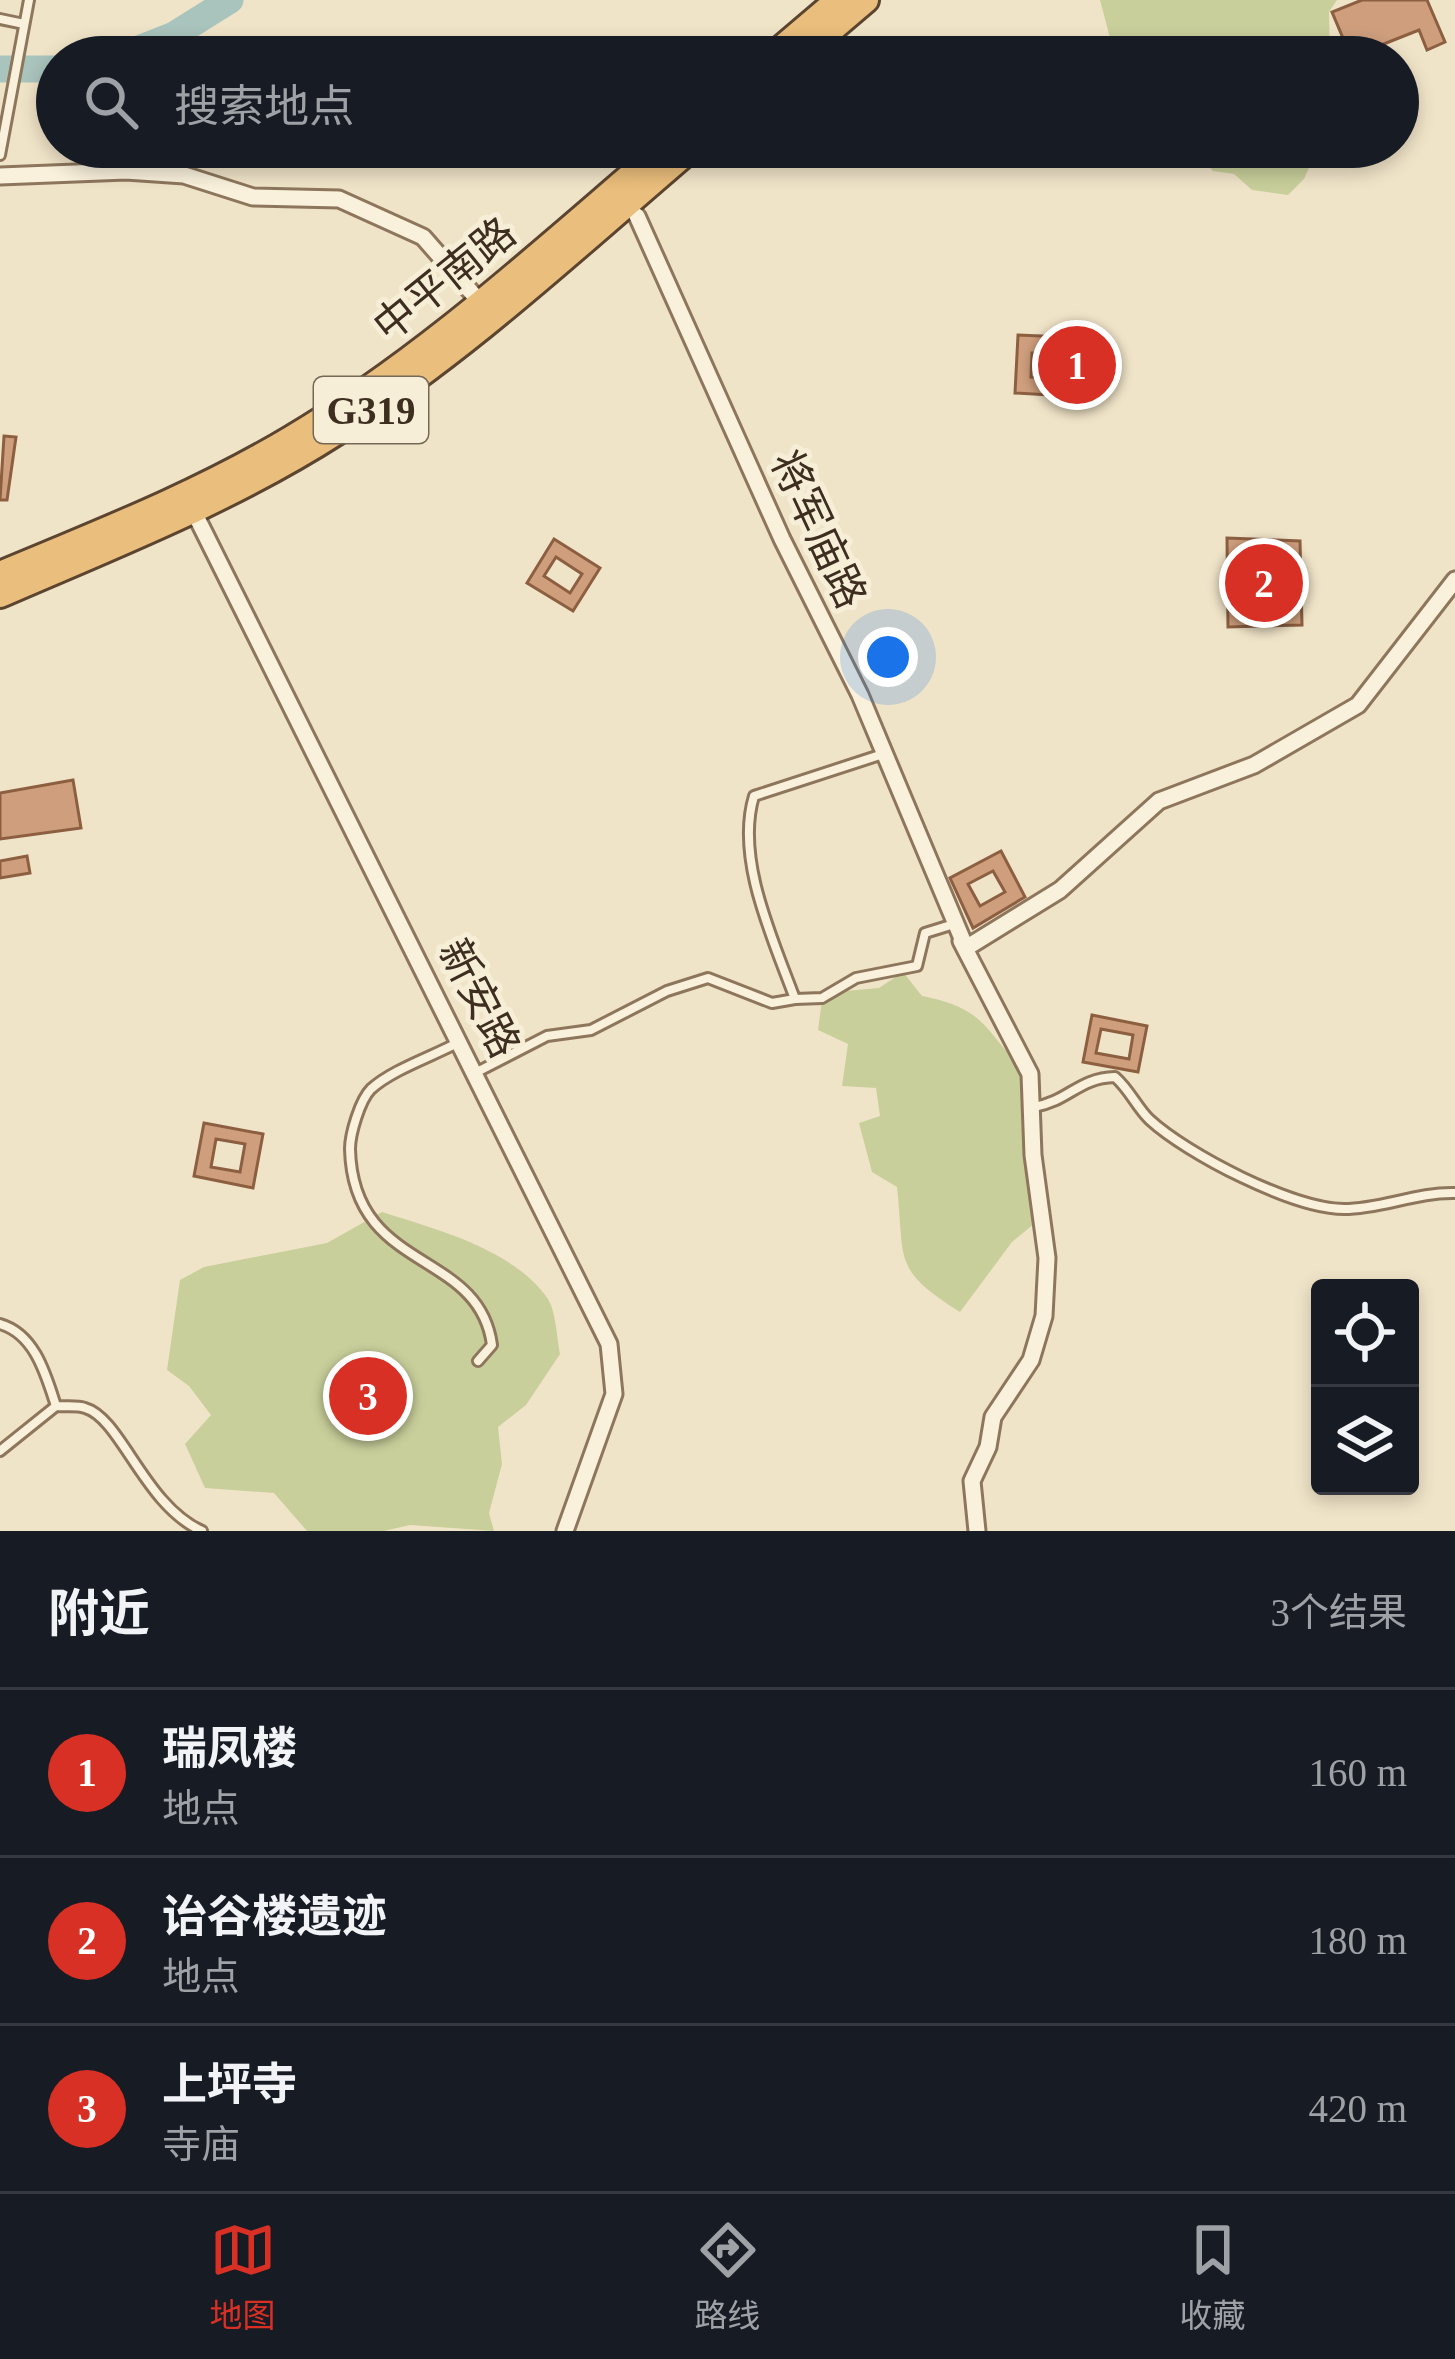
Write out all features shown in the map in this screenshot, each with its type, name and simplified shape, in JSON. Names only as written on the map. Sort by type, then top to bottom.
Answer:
[{"type":"highway","points":[[796,36],[838,0]]},
{"type":"highway","points":[[824,36],[866,0]]},
{"type":"highway","name":"中平南路","points":[[0,574],[236,470],[367,391],[639,168]]},
{"type":"highway","name":"G319","points":[[0,595],[194,512],[300,455],[416,378],[668,168]]},
{"type":"street","points":[[0,176],[126,171],[184,176],[253,197],[339,199],[423,237],[480,302]]},
{"type":"street","name":"将军庙路","points":[[637,216],[883,754],[963,945],[1030,1074],[1033,1155],[1047,1258],[1044,1316],[1018,1384],[993,1418],[988,1448],[972,1481],[976,1531]]},
{"type":"street","name":"新安路","points":[[194,512],[462,1040],[613,1355],[615,1380],[608,1417],[565,1531]]},
{"type":"street","points":[[963,945],[1060,890],[1153,804],[1254,765],[1362,701],[1455,580]]},
{"type":"lane","points":[[0,155],[29,0]]},
{"type":"lane","points":[[0,19],[24,24]]},
{"type":"lane","points":[[795,999],[761,918],[756,863],[744,829],[754,796],[883,754]]},
{"type":"lane","points":[[477,1072],[547,1036],[591,1030],[667,991],[708,978],[772,1003],[822,998],[856,978],[917,966],[925,933],[954,923]]},
{"type":"lane","points":[[462,1040],[369,1090],[350,1138],[351,1178],[359,1204],[382,1235],[461,1288],[488,1315],[492,1345],[478,1361]]},
{"type":"lane","points":[[1034,1107],[1056,1104],[1088,1077],[1115,1077],[1135,1094],[1147,1118],[1225,1168],[1297,1198],[1341,1210],[1455,1193]]},
{"type":"lane","points":[[0,1324],[14,1328],[41,1360],[56,1406]]},
{"type":"lane","points":[[0,1451],[56,1406],[88,1408],[110,1426],[144,1484],[171,1513],[202,1531]]},
{"type":"green space","points":[[1100,0],[1337,0],[1329,12],[1330,36],[1109,36]]},
{"type":"green space","points":[[1210,168],[1309,168],[1288,195],[1252,190],[1234,174]]},
{"type":"green space","points":[[903,972],[922,996],[962,1008],[984,1024],[1030,1074],[1041,1218],[1012,1242],[960,1312],[912,1273],[903,1248],[897,1187],[872,1172],[859,1123],[880,1116],[876,1088],[842,1086],[848,1044],[818,1030],[823,993],[879,988]]},
{"type":"green space","points":[[382,1212],[495,1254],[533,1282],[551,1304],[560,1354],[526,1405],[498,1427],[502,1464],[489,1513],[494,1531],[410,1525],[384,1531],[307,1531],[274,1493],[205,1488],[185,1444],[211,1415],[189,1386],[167,1370],[180,1280],[204,1267],[327,1243]]},
{"type":"building","points":[[1362,0],[1427,0],[1445,42],[1427,50],[1419,30],[1404,36],[1342,36],[1332,12]]},
{"type":"building","points":[[1018,335],[1087,338],[1084,397],[1015,393]],"holes":[[[1032,353],[1068,354],[1067,378],[1031,377]]]},
{"type":"building","points":[[4,436],[16,437],[7,500],[0,500]]},
{"type":"building","points":[[1227,538],[1300,541],[1302,625],[1228,627]]},
{"type":"building","points":[[554,539],[600,568],[573,611],[527,583]],"holes":[[[556,557],[582,574],[570,593],[544,576]]]},
{"type":"building","points":[[73,780],[81,828],[0,839],[0,793]]},
{"type":"building","points":[[1001,851],[1025,897],[973,928],[950,878]],"holes":[[[993,871],[1005,892],[980,906],[968,884]]]},
{"type":"building","points":[[27,856],[30,873],[0,878],[0,861]]},
{"type":"building","points":[[1092,1015],[1147,1026],[1138,1072],[1083,1062]],"holes":[[[1101,1029],[1133,1035],[1129,1059],[1096,1053]]]},
{"type":"building","points":[[204,1123],[263,1134],[253,1188],[194,1176]],"holes":[[[216,1139],[245,1144],[240,1172],[211,1167]]]},
{"type":"waterway","points":[[171,36],[230,0]]},
{"type":"waterway","points":[[0,69],[36,69]]},
{"type":"place","name":"瑞凤楼","points":[[1077,365]]},
{"type":"place","name":"诒谷楼遗迹","points":[[1264,583]]},
{"type":"place","name":"上坪寺","points":[[368,1396]]}]
